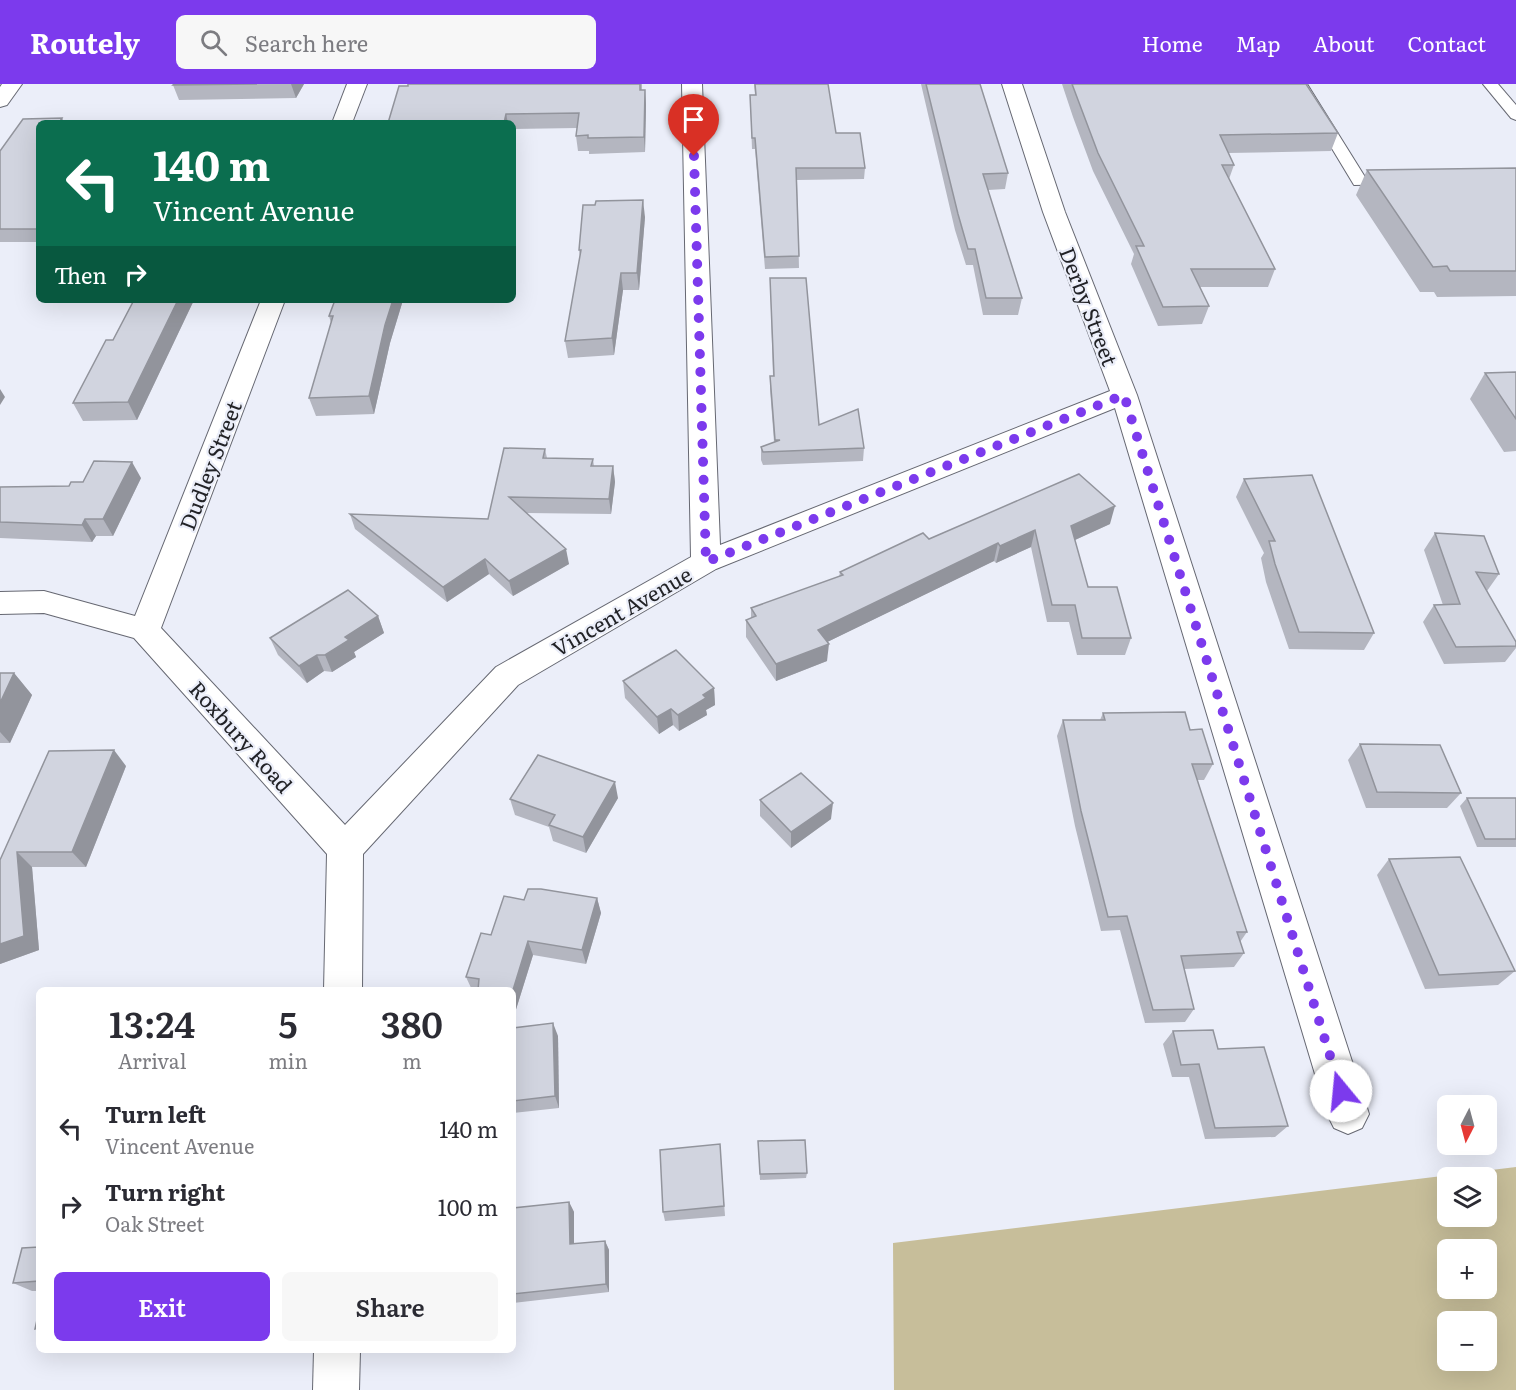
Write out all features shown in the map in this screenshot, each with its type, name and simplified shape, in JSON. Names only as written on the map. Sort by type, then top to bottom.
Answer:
[{"type":"street","points":[[0,101],[12,84]]},
{"type":"street","points":[[343,120],[357,84]]},
{"type":"street","points":[[692,84],[706,562]]},
{"type":"street","name":"Derby Street","points":[[1012,84],[1054,212],[1124,395],[1348,1114]]},
{"type":"street","name":"Dudley Street","points":[[145,630],[272,303]]},
{"type":"street","name":"Vincent Avenue","points":[[345,849],[507,676],[706,562],[1124,395]]},
{"type":"street","points":[[0,603],[44,602],[145,630]]},
{"type":"street","name":"Roxbury Road","points":[[145,630],[345,849]]},
{"type":"street","points":[[343,987],[345,849]]},
{"type":"street","points":[[336,1390],[337,1353]]},
{"type":"lane","points":[[1300,84],[1360,182],[1407,181]]},
{"type":"lane","points":[[1490,84],[1516,114]]},
{"type":"shaded area","points":[[1516,1167],[1516,1390],[894,1390],[893,1243],[1437,1177],[1437,1227],[1497,1227],[1497,1169]]},
{"type":"building","points":[[174,84],[257,84],[173,85]]},
{"type":"building","points":[[408,84],[640,84],[640,90],[645,90],[644,137],[588,138],[588,135],[576,136],[579,113],[506,114],[505,120],[389,120],[399,86],[408,86]]},
{"type":"building","points":[[755,84],[828,84],[836,133],[860,133],[865,168],[796,168],[799,256],[765,257],[755,138],[752,138],[750,95],[756,95]]},
{"type":"building","points":[[926,84],[980,84],[1008,173],[983,174],[1022,298],[986,298],[975,249],[968,249],[958,214]]},
{"type":"building","points":[[1072,84],[1306,84],[1338,133],[1220,135],[1234,165],[1222,165],[1275,269],[1191,269],[1209,306],[1163,307],[1136,246],[1144,246],[1098,153]]},
{"type":"building","points":[[62,118],[61,120],[36,120],[36,229],[0,229],[0,151],[23,119]]},
{"type":"building","points":[[1516,168],[1516,271],[1450,271],[1447,266],[1433,267],[1367,170]]},
{"type":"building","points":[[643,200],[637,273],[621,273],[612,338],[565,341],[581,250],[579,250],[583,205],[595,205],[596,201]]},
{"type":"building","points":[[770,278],[806,278],[819,425],[858,409],[864,448],[763,452],[761,447],[780,440],[775,440],[770,376],[774,376]]},
{"type":"building","points":[[132,303],[177,303],[128,402],[73,403],[106,340],[113,340]]},
{"type":"building","points":[[334,303],[392,303],[369,396],[309,398],[333,316],[329,316]]},
{"type":"building","points":[[1516,372],[1516,419],[1485,373]]},
{"type":"building","points":[[504,448],[545,449],[543,458],[593,459],[591,466],[613,466],[609,499],[509,497],[566,549],[509,581],[485,559],[443,587],[350,514],[488,519]]},
{"type":"building","points":[[94,461],[132,462],[103,519],[85,519],[82,525],[0,522],[0,487],[69,486],[71,482],[83,482]]},
{"type":"building","points":[[1079,474],[1115,506],[1071,526],[1088,587],[1117,587],[1131,638],[1082,638],[1075,605],[1052,605],[1035,530],[1000,546],[998,543],[818,630],[829,644],[776,664],[746,620],[756,616],[751,608],[843,575],[840,572],[923,533],[929,539]]},
{"type":"building","points":[[1312,475],[1374,633],[1299,632],[1269,541],[1275,541],[1244,479]]},
{"type":"building","points":[[1435,533],[1484,536],[1499,574],[1476,572],[1516,642],[1516,646],[1456,647],[1434,605],[1460,604]]},
{"type":"building","points":[[348,590],[378,616],[345,637],[349,640],[325,655],[317,655],[299,666],[270,638]]},
{"type":"building","points":[[676,650],[714,688],[703,695],[706,698],[678,715],[671,709],[657,717],[623,681]]},
{"type":"building","points":[[0,673],[14,673],[0,703]]},
{"type":"building","points":[[1185,712],[1190,730],[1202,729],[1213,764],[1192,764],[1247,932],[1237,932],[1244,953],[1181,956],[1194,1009],[1153,1010],[1127,916],[1108,917],[1081,811],[1063,720],[1105,720],[1103,713]]},
{"type":"building","points":[[1360,744],[1440,745],[1461,793],[1377,792]]},
{"type":"building","points":[[114,750],[72,852],[17,852],[24,936],[0,944],[0,860],[49,751]]},
{"type":"building","points":[[538,755],[615,782],[583,837],[549,825],[555,815],[510,799]]},
{"type":"building","points":[[801,773],[833,803],[791,832],[760,800]]},
{"type":"building","points":[[1467,798],[1516,798],[1516,839],[1485,839]]},
{"type":"building","points":[[1460,857],[1515,971],[1439,975],[1389,859]]},
{"type":"building","points":[[528,889],[597,898],[582,950],[528,941],[514,987],[478,987],[479,979],[466,977],[481,933],[491,935],[504,896],[524,900]]},
{"type":"building","points":[[553,1023],[555,1096],[516,1101],[516,1028]]},
{"type":"building","points":[[1213,1030],[1218,1049],[1264,1047],[1288,1126],[1215,1128],[1199,1064],[1181,1065],[1173,1031]]},
{"type":"building","points":[[805,1140],[807,1173],[760,1174],[758,1141]]},
{"type":"building","points":[[720,1144],[724,1206],[663,1212],[660,1150]]},
{"type":"building","points":[[569,1202],[570,1244],[605,1241],[606,1284],[516,1294],[516,1208]]},
{"type":"building","points":[[36,1247],[36,1281],[13,1283],[22,1248]]},
{"type":"route","points":[[694,156],[706,562],[1124,395],[1341,1091]]}]
